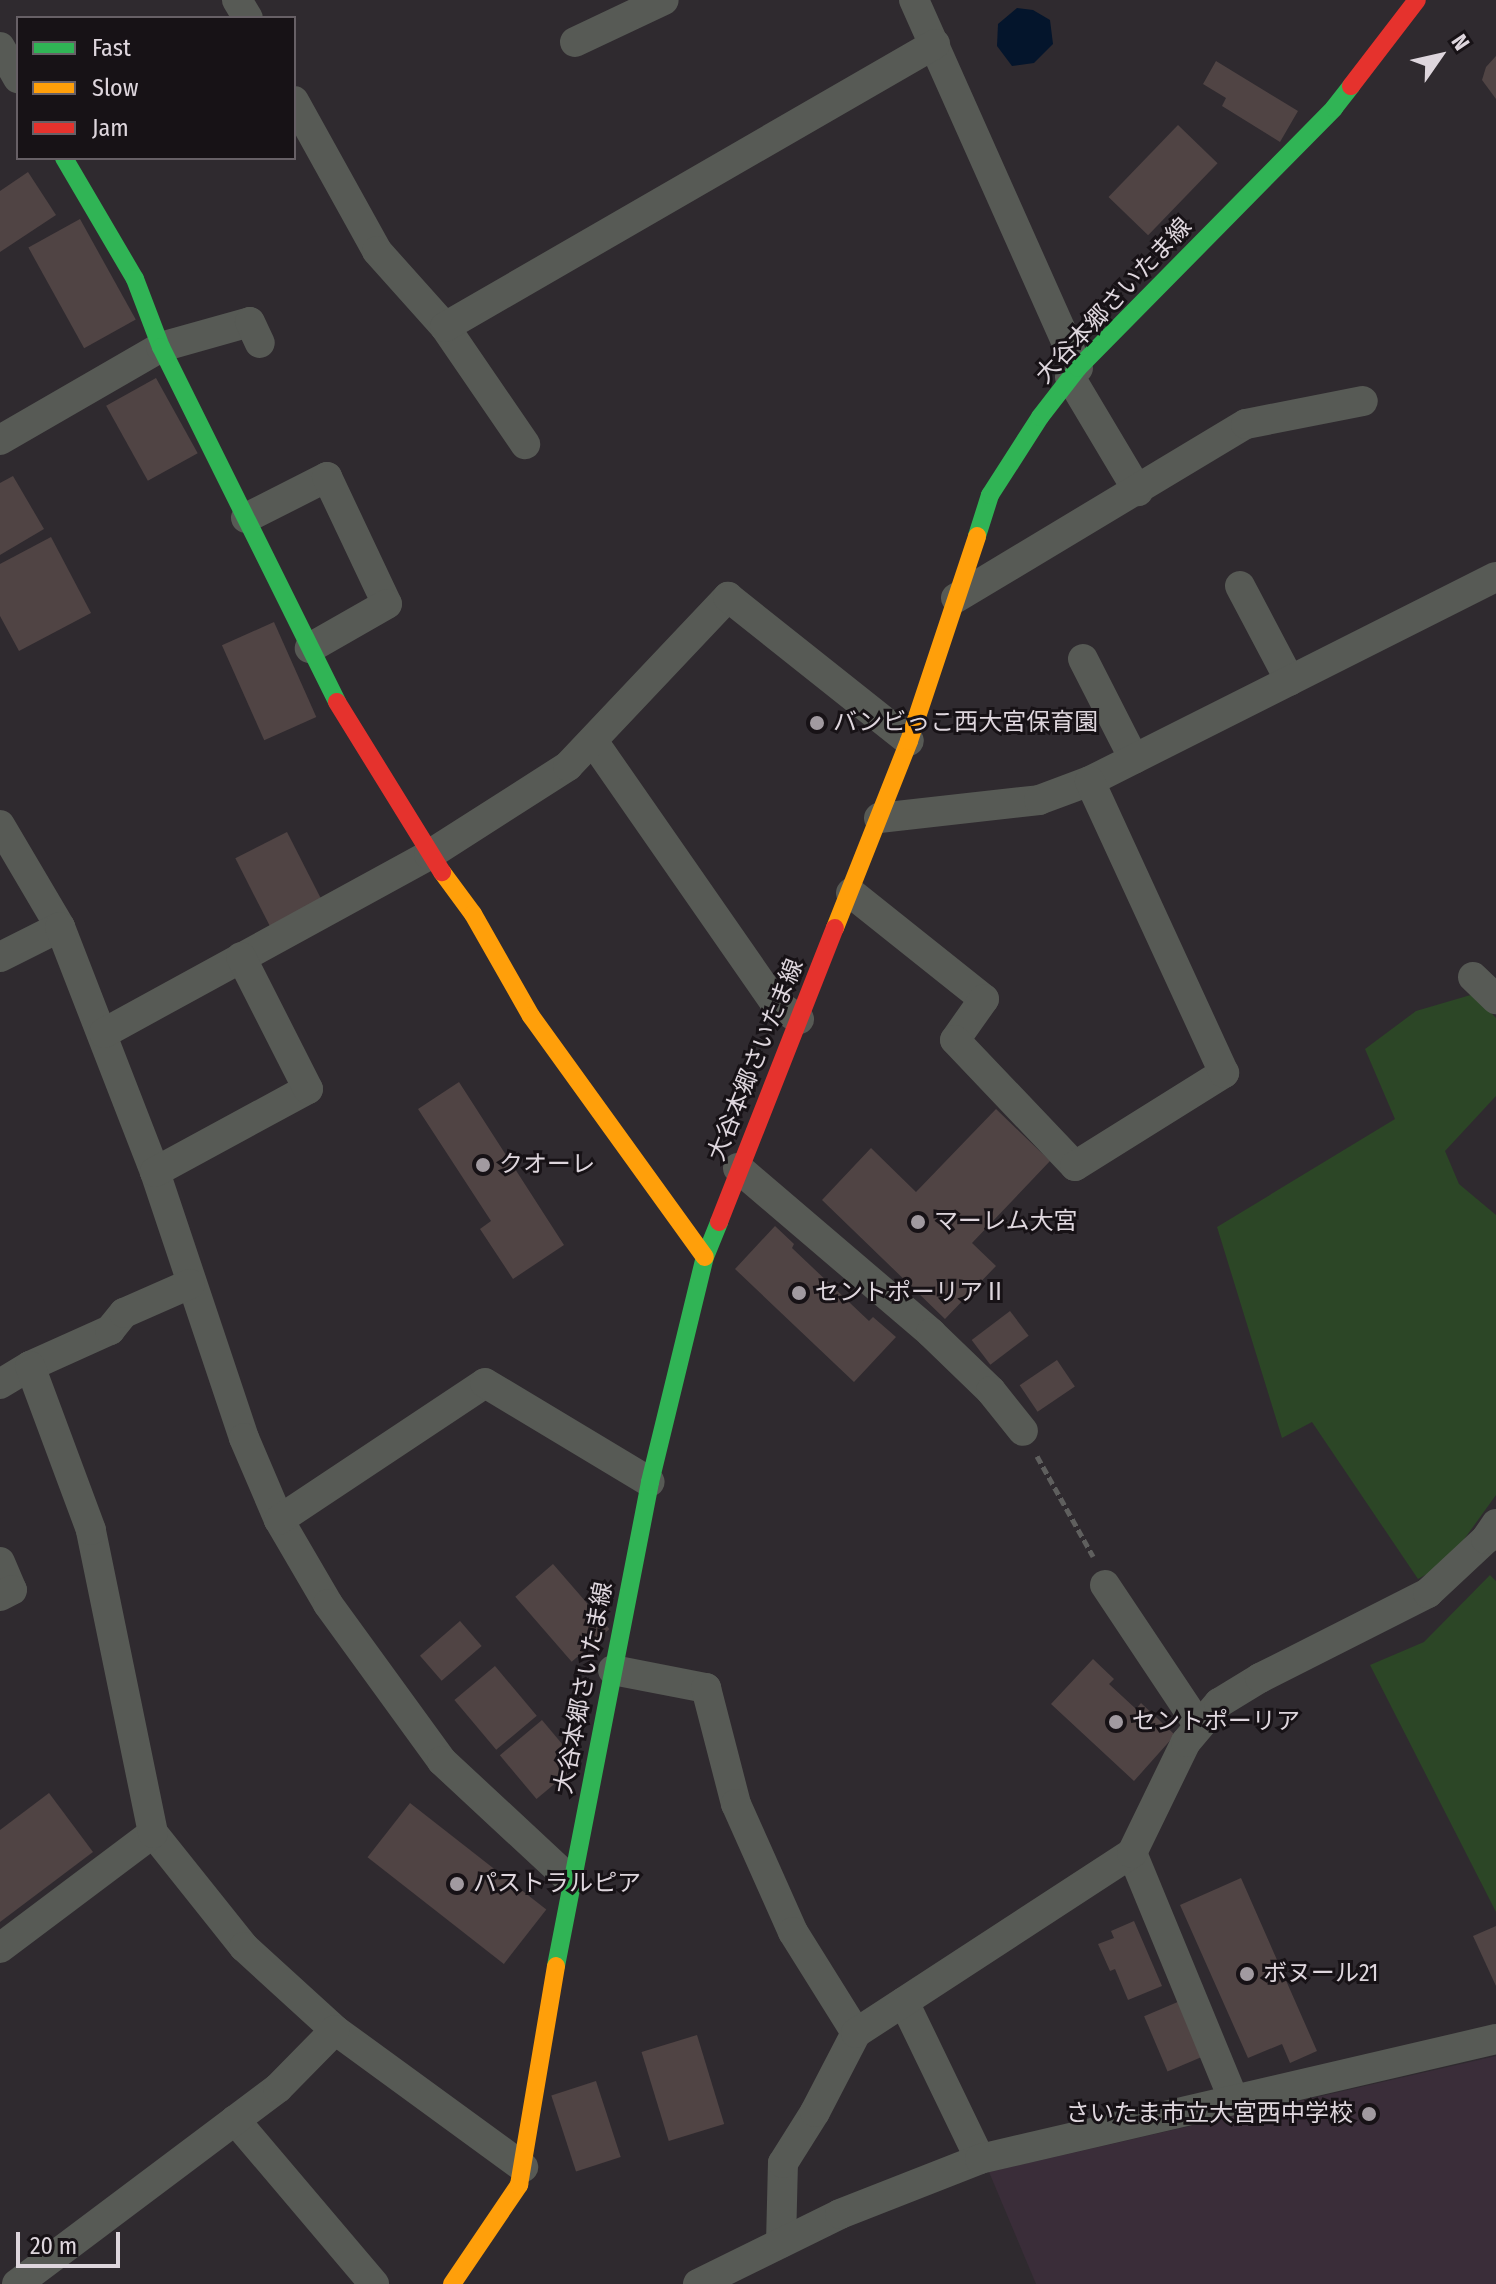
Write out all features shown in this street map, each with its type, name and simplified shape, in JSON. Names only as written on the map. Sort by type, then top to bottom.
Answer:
[{"type":"main road","name":"大谷本郷さいたま線","points":[[452,2284],[519,2185],[570,1880],[650,1482],[705,1257],[909,741],[990,495],[1040,417],[1074,372],[1334,108],[1417,0]]},
{"type":"main road","points":[[65,160],[135,279],[161,347],[338,704],[429,855],[473,914],[531,1016],[705,1257]]},
{"type":"street","points":[[575,42],[664,0]]},
{"type":"street","points":[[914,0],[1074,372],[1138,491]]},
{"type":"street","points":[[445,327],[935,44]]},
{"type":"street","points":[[0,47],[16,75]]},
{"type":"street","points":[[296,105],[377,251],[445,327],[525,444]]},
{"type":"street","points":[[0,440],[161,347],[250,322],[260,343]]},
{"type":"street","points":[[956,598],[1246,424],[1363,401]]},
{"type":"street","points":[[246,518],[327,477],[387,604],[310,648]]},
{"type":"street","points":[[879,818],[1039,800],[1090,781],[1496,577]]},
{"type":"street","points":[[1240,586],[1290,681]]},
{"type":"street","points":[[104,1033],[429,855],[568,766],[728,597],[909,741]]},
{"type":"street","points":[[1083,659],[1134,759]]},
{"type":"street","points":[[593,741],[775,1003],[799,1019]]},
{"type":"street","points":[[851,893],[984,999],[955,1040],[1075,1166],[1224,1073],[1090,781]]},
{"type":"street","points":[[0,825],[60,927],[104,1033],[155,1172],[244,1438],[279,1520],[328,1604],[442,1761],[570,1880]]},
{"type":"street","points":[[0,957],[60,927]]},
{"type":"street","points":[[155,1172],[308,1089],[241,957]]},
{"type":"street","points":[[1473,977],[1496,999]]},
{"type":"street","points":[[738,1168],[931,1333],[991,1391],[1023,1431]]},
{"type":"street","points":[[0,1384],[30,1366],[110,1330],[124,1313],[190,1284]]},
{"type":"street","points":[[30,1366],[91,1530],[153,1833],[244,1947],[335,2030],[523,2167]]},
{"type":"street","points":[[279,1520],[485,1383],[650,1482]]},
{"type":"street","points":[[781,2243],[783,2163],[815,2112],[856,2033],[1132,1853],[1186,1742],[1219,1703],[1260,1678],[1428,1593],[1486,1539],[1496,1524]]},
{"type":"street","points":[[0,1562],[12,1590],[0,1596]]},
{"type":"street","points":[[1105,1585],[1199,1726]]},
{"type":"street","points":[[613,1670],[706,1688],[736,1804],[793,1932],[856,2033]]},
{"type":"street","points":[[0,1948],[153,1833]]},
{"type":"street","points":[[1132,1853],[1233,2098]]},
{"type":"street","points":[[904,2002],[980,2159]]},
{"type":"street","points":[[17,2284],[278,2088],[335,2030]]},
{"type":"street","points":[[698,2284],[840,2214],[980,2159],[1496,2039]]},
{"type":"street","points":[[235,2120],[374,2284]]},
{"type":"path","points":[[1023,1431],[1105,1585]]},
{"type":"shaded area","name":"さいたま市立大宮西中学校","points":[[1496,2056],[1496,2284],[1036,2284],[989,2172]]},
{"type":"green space","points":[[1474,994],[1496,1018],[1496,1096],[1445,1151],[1459,1184],[1496,1215],[1496,1495],[1447,1563],[1418,1579],[1312,1422],[1282,1438],[1217,1227],[1395,1119],[1365,1049],[1416,1011]]},
{"type":"green space","points":[[1490,1575],[1496,1581],[1496,1912],[1370,1665],[1424,1642]]},
{"type":"water","points":[[1017,8],[1033,10],[1050,20],[1053,44],[1034,63],[1012,66],[997,46],[998,24]]},
{"type":"building","points":[[1496,56],[1496,99],[1482,80],[1486,67]]},
{"type":"building","points":[[1216,61],[1298,111],[1280,142],[1222,106],[1226,98],[1203,84]]},
{"type":"building","points":[[1178,125],[1218,163],[1148,235],[1109,197]]},
{"type":"building","points":[[28,172],[56,215],[0,252],[0,191]]},
{"type":"building","points":[[80,219],[136,320],[84,348],[28,248]]},
{"type":"building","points":[[156,378],[198,453],[148,481],[106,406]]},
{"type":"building","points":[[13,476],[44,529],[0,555],[0,483]]},
{"type":"building","points":[[51,537],[91,613],[19,651],[0,616],[0,564]]},
{"type":"building","points":[[274,622],[316,717],[264,740],[222,645]]},
{"type":"building","points":[[287,832],[323,903],[272,930],[235,858]]},
{"type":"building","name":"クオーレ","points":[[459,1082],[564,1245],[513,1279],[480,1229],[491,1221],[418,1109]]},
{"type":"building","name":"マーレム大宮","points":[[996,1109],[1050,1161],[972,1243],[996,1266],[945,1319],[822,1200],[871,1148],[916,1192]]},
{"type":"building","name":"セントポーリアⅡ","points":[[775,1226],[794,1244],[792,1248],[869,1321],[873,1317],[896,1337],[854,1382],[735,1269]]},
{"type":"building","points":[[1010,1311],[1029,1336],[990,1365],[972,1340]]},
{"type":"building","points":[[1057,1360],[1075,1387],[1038,1412],[1020,1385]]},
{"type":"building","points":[[553,1564],[609,1629],[572,1662],[515,1597]]},
{"type":"building","points":[[460,1621],[482,1646],[442,1681],[420,1656]]},
{"type":"building","name":"セントポーリア","points":[[1093,1659],[1114,1679],[1109,1684],[1136,1709],[1141,1703],[1175,1735],[1134,1781],[1051,1704]]},
{"type":"building","points":[[495,1666],[537,1716],[496,1750],[454,1700]]},
{"type":"building","points":[[542,1720],[579,1764],[537,1799],[500,1755]]},
{"type":"building","points":[[49,1793],[93,1852],[0,1922],[0,1830]]},
{"type":"building","name":"パストラルピア","points":[[410,1803],[546,1910],[504,1964],[368,1857]]},
{"type":"building","name":"ボヌール21","points":[[1241,1878],[1317,2051],[1290,2063],[1282,2044],[1248,2058],[1180,1905]]},
{"type":"building","points":[[1134,1921],[1162,1986],[1128,2000],[1115,1969],[1110,1971],[1098,1944],[1114,1938],[1111,1931]]},
{"type":"building","points":[[1496,1926],[1496,1986],[1473,1936]]},
{"type":"building","points":[[1180,2001],[1203,2056],[1168,2071],[1144,2016]]},
{"type":"building","points":[[697,2035],[724,2124],[669,2141],[642,2052]]},
{"type":"building","points":[[596,2081],[621,2157],[576,2172],[551,2096]]},
{"type":"traffic: fast","points":[[977,536],[990,495],[1040,417],[1078,368],[1334,108],[1351,86]]},
{"type":"traffic: fast","points":[[65,160],[135,279],[161,347],[337,702]]},
{"type":"traffic: fast","points":[[556,1966],[650,1482],[705,1257],[719,1222]]},
{"type":"traffic: slow","points":[[835,928],[909,741],[977,536]]},
{"type":"traffic: slow","points":[[442,872],[473,914],[531,1016],[705,1257]]},
{"type":"traffic: slow","points":[[452,2284],[519,2185],[556,1966]]},
{"type":"traffic: jam","points":[[1351,86],[1417,0]]},
{"type":"traffic: jam","points":[[337,702],[442,872]]},
{"type":"traffic: jam","points":[[719,1222],[835,928]]},
{"type":"place","name":"バンビっこ西大宮保育園","points":[[817,723]]},
{"type":"place","name":"クオーレ","points":[[483,1165]]},
{"type":"place","name":"マーレム大宮","points":[[918,1222]]},
{"type":"place","name":"セントポーリアⅡ","points":[[799,1293]]},
{"type":"place","name":"セントポーリア","points":[[1116,1722]]},
{"type":"place","name":"パストラルピア","points":[[457,1884]]},
{"type":"place","name":"ボヌール21","points":[[1247,1974]]},
{"type":"place","name":"さいたま市立大宮西中学校","points":[[1369,2114]]}]
